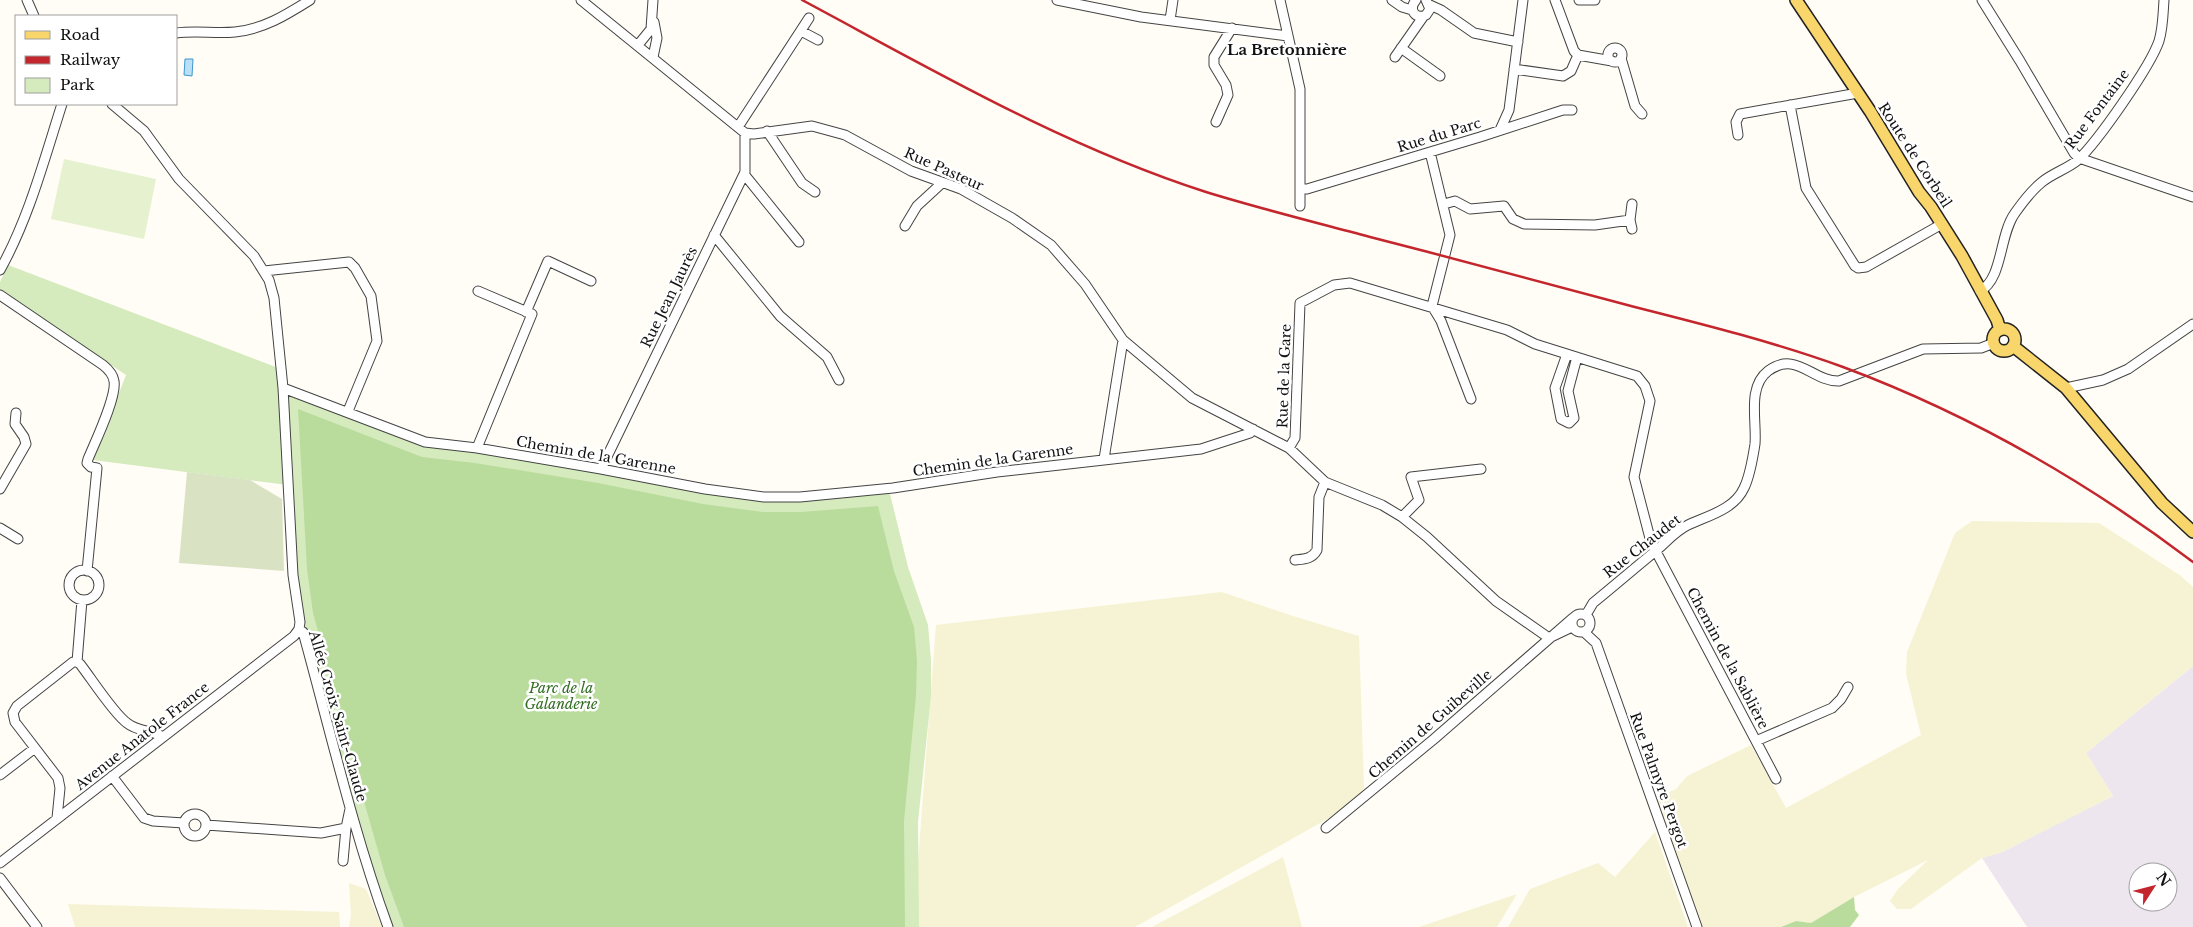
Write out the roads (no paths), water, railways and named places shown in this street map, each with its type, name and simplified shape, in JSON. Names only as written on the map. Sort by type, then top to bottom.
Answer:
[{"type":"main road","name":"Route de Corbeil","points":[[1796,0],[1962,256],[1997,320],[2000,330]]},
{"type":"main road","points":[[2000,330],[2007,330],[2012,333],[2014,339],[2013,346],[2008,350],[2001,350],[1994,343],[1995,334],[2000,330]]},
{"type":"main road","points":[[2013,346],[2066,388],[2162,503],[2193,532]]},
{"type":"street","points":[[27,0],[34,15]]},
{"type":"street","points":[[178,33],[193,30],[234,32],[249,29],[286,16],[310,0]]},
{"type":"street","points":[[581,0],[741,130],[809,18]]},
{"type":"street","points":[[638,45],[652,29],[653,0]]},
{"type":"street","points":[[1057,0],[1100,10],[1288,36]]},
{"type":"street","points":[[1170,20],[1173,0]]},
{"type":"street","points":[[1280,0],[1300,89],[1300,206]]},
{"type":"street","points":[[1392,0],[1402,7],[1412,10],[1417,16],[1423,17]]},
{"type":"street","points":[[1412,10],[1412,5],[1416,0]]},
{"type":"street","name":"Rue du Parc","points":[[1300,189],[1307,189],[1500,130],[1509,110],[1523,0]]},
{"type":"street","points":[[1555,0],[1574,51],[1578,55],[1616,60],[1635,106],[1642,114]]},
{"type":"street","points":[[1579,0],[1596,0]]},
{"type":"street","points":[[1982,0],[2074,153],[2079,158],[2193,197]]},
{"type":"street","name":"Rue Fontaine","points":[[1980,291],[1986,288],[1994,277],[2003,239],[2014,214],[2042,182],[2071,165],[2086,152],[2151,58],[2161,32],[2164,0]]},
{"type":"street","points":[[1428,2],[1474,33],[1518,42]]},
{"type":"street","points":[[1395,57],[1423,17],[1429,12],[1428,2]]},
{"type":"street","points":[[652,57],[658,38],[653,20]]},
{"type":"street","points":[[1216,122],[1228,94],[1226,85],[1214,65],[1214,57],[1232,28]]},
{"type":"street","points":[[801,30],[818,40]]},
{"type":"street","points":[[1401,48],[1440,76]]},
{"type":"street","points":[[1514,69],[1562,76],[1574,67],[1578,55]]},
{"type":"street","points":[[1738,134],[1736,122],[1740,114],[1858,93]]},
{"type":"street","points":[[0,270],[34,193],[46,160],[62,105]]},
{"type":"street","points":[[113,105],[144,131],[179,179],[254,256],[264,271],[274,298],[283,388]]},
{"type":"street","points":[[1790,105],[1806,188],[1855,266],[1858,268],[1866,267],[1942,224]]},
{"type":"street","points":[[1500,130],[1563,110],[1572,110]]},
{"type":"street","name":"Rue Pasteur","points":[[741,130],[754,134],[812,126],[845,135],[911,171],[961,189],[1012,218],[1051,245],[1085,284],[1123,340],[1192,398],[1289,448]]},
{"type":"street","name":"Rue Jean Jaurès","points":[[601,469],[744,174],[741,130]]},
{"type":"street","points":[[767,131],[802,183],[815,192]]},
{"type":"street","points":[[1430,152],[1450,235],[1432,306],[1441,321],[1470,399]]},
{"type":"street","points":[[744,174],[799,242]]},
{"type":"street","points":[[904,226],[917,206],[924,202],[942,182]]},
{"type":"street","points":[[1444,204],[1455,201],[1470,209],[1504,206],[1513,219],[1524,224],[1595,225],[1631,224],[1632,204]]},
{"type":"street","points":[[714,235],[780,316],[827,357],[839,380]]},
{"type":"street","points":[[526,312],[548,261],[591,281]]},
{"type":"street","points":[[264,271],[349,262],[355,268],[370,296],[377,341],[348,412]]},
{"type":"street","name":"Chemin de la Sablière","points":[[1300,303],[1330,286],[1344,282],[1417,304],[1432,306],[1507,330],[1535,344],[1637,376],[1646,386],[1650,408],[1634,477],[1655,551],[1776,779]]},
{"type":"street","points":[[477,448],[532,314],[478,291]]},
{"type":"street","points":[[0,295],[103,365],[112,375],[114,382],[112,396],[88,459],[88,463],[97,468],[87,570]]},
{"type":"street","name":"Rue de la Gare","points":[[1289,448],[1295,438],[1300,303]]},
{"type":"street","points":[[2066,388],[2103,380],[2128,369],[2193,324]]},
{"type":"street","points":[[1104,459],[1123,340]]},
{"type":"street","name":"Rue Chaudet","points":[[1586,615],[1593,603],[1686,526],[1731,505],[1740,494],[1747,480],[1755,445],[1756,389],[1764,374],[1775,366],[1796,365],[1829,380],[1839,381],[1924,350],[1981,348],[1994,343]]},
{"type":"street","points":[[1566,354],[1555,388],[1561,419],[1569,423],[1574,418],[1568,385],[1577,357]]},
{"type":"street","name":"Chemin de la Garenne","points":[[283,388],[425,442],[477,448],[705,489],[764,496],[800,497],[893,488],[998,472],[1201,449],[1250,433],[1253,429]]},
{"type":"street","name":"Allée Croix Saint-Claude","points":[[283,388],[293,575],[300,622],[299,629],[303,632],[350,809],[388,927]]},
{"type":"street","points":[[0,489],[26,444],[15,424],[16,414]]},
{"type":"street","points":[[1289,448],[1325,482],[1382,505],[1402,517],[1427,537],[1496,601],[1549,638],[1573,623],[1577,614],[1586,615],[1590,620],[1587,629],[1576,631],[1573,623]]},
{"type":"street","points":[[1402,517],[1419,500],[1412,477],[1481,469]]},
{"type":"street","points":[[1295,560],[1314,556],[1317,550],[1319,496],[1325,482]]},
{"type":"street","points":[[0,528],[18,539]]},
{"type":"street","points":[[87,570],[96,576],[99,586],[93,597],[82,600],[72,594],[70,584],[74,574],[87,570]]},
{"type":"street","points":[[82,600],[77,662],[125,722],[137,729],[156,733],[163,737]]},
{"type":"street","name":"Avenue Anatole France","points":[[0,863],[294,636],[299,629]]},
{"type":"street","name":"Rue Palmyre Pergot","points":[[1587,629],[1596,643],[1697,927]]},
{"type":"street","name":"Chemin de Guibeville","points":[[1326,828],[1405,763],[1549,638]]},
{"type":"street","points":[[57,818],[60,788],[58,778],[15,722],[13,713],[17,706],[73,662],[77,662]]},
{"type":"street","points":[[1756,741],[1832,708],[1841,699],[1848,687]]},
{"type":"street","points":[[0,775],[35,748]]},
{"type":"street","points":[[112,776],[144,818],[153,821],[184,823]]},
{"type":"street","points":[[343,861],[350,809]]},
{"type":"street","points":[[184,823],[190,815],[196,814],[204,820],[206,825]]},
{"type":"street","points":[[184,823],[188,834],[194,836],[200,834],[206,825]]},
{"type":"street","points":[[206,825],[321,833],[346,828]]},
{"type":"street","points":[[0,878],[37,927]]},
{"type":"water","points":[[185,59],[193,59],[192,76],[184,75]]},
{"type":"railway","points":[[802,0],[950,79],[1050,129],[1101,152],[1206,192],[1764,341],[1843,367],[1936,406],[2025,452],[2111,504],[2193,562]]},
{"type":"district","name":"La Bretonnière","points":[[1287,50]]},
{"type":"park label","name":"Parc de la Galanderie","points":[[561,696]]}]
